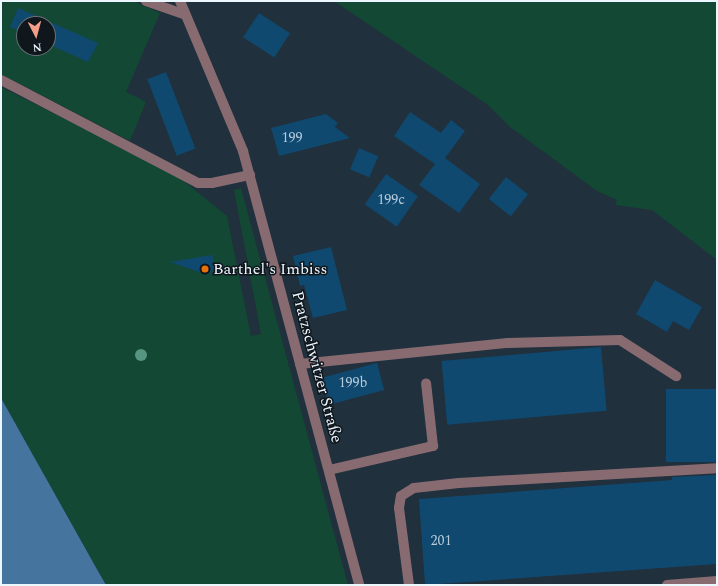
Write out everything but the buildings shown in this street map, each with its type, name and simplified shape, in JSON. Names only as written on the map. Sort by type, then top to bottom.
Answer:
[{"type":"street","points":[[146,1],[186,16]]},
{"type":"street","name":"Pratzschwitzer Straße","points":[[180,1],[243,151],[359,585]]},
{"type":"street","points":[[1,80],[198,183],[212,183],[250,176]]},
{"type":"street","points":[[300,364],[508,343],[620,340],[676,376]]},
{"type":"street","points":[[329,470],[433,446],[426,383]]},
{"type":"street","points":[[409,585],[399,508],[401,496],[414,488],[459,483],[717,468]]},
{"type":"street","points":[[667,585],[717,581]]},
{"type":"green space","points":[[1,1],[133,1],[160,13],[126,92],[146,102],[130,141],[1,74]]},
{"type":"green space","points":[[334,1],[717,1],[717,260],[652,210],[615,205],[617,200],[597,191],[510,127],[488,105]]},
{"type":"green space","points":[[1,87],[166,170],[189,185],[227,216],[251,336],[261,334],[234,190],[241,188],[348,585],[106,585],[1,398]]},
{"type":"water","points":[[1,398],[98,571],[106,585],[1,585]]},
{"type":"place","name":"Barthel's Imbiss","points":[[205,269]]}]
